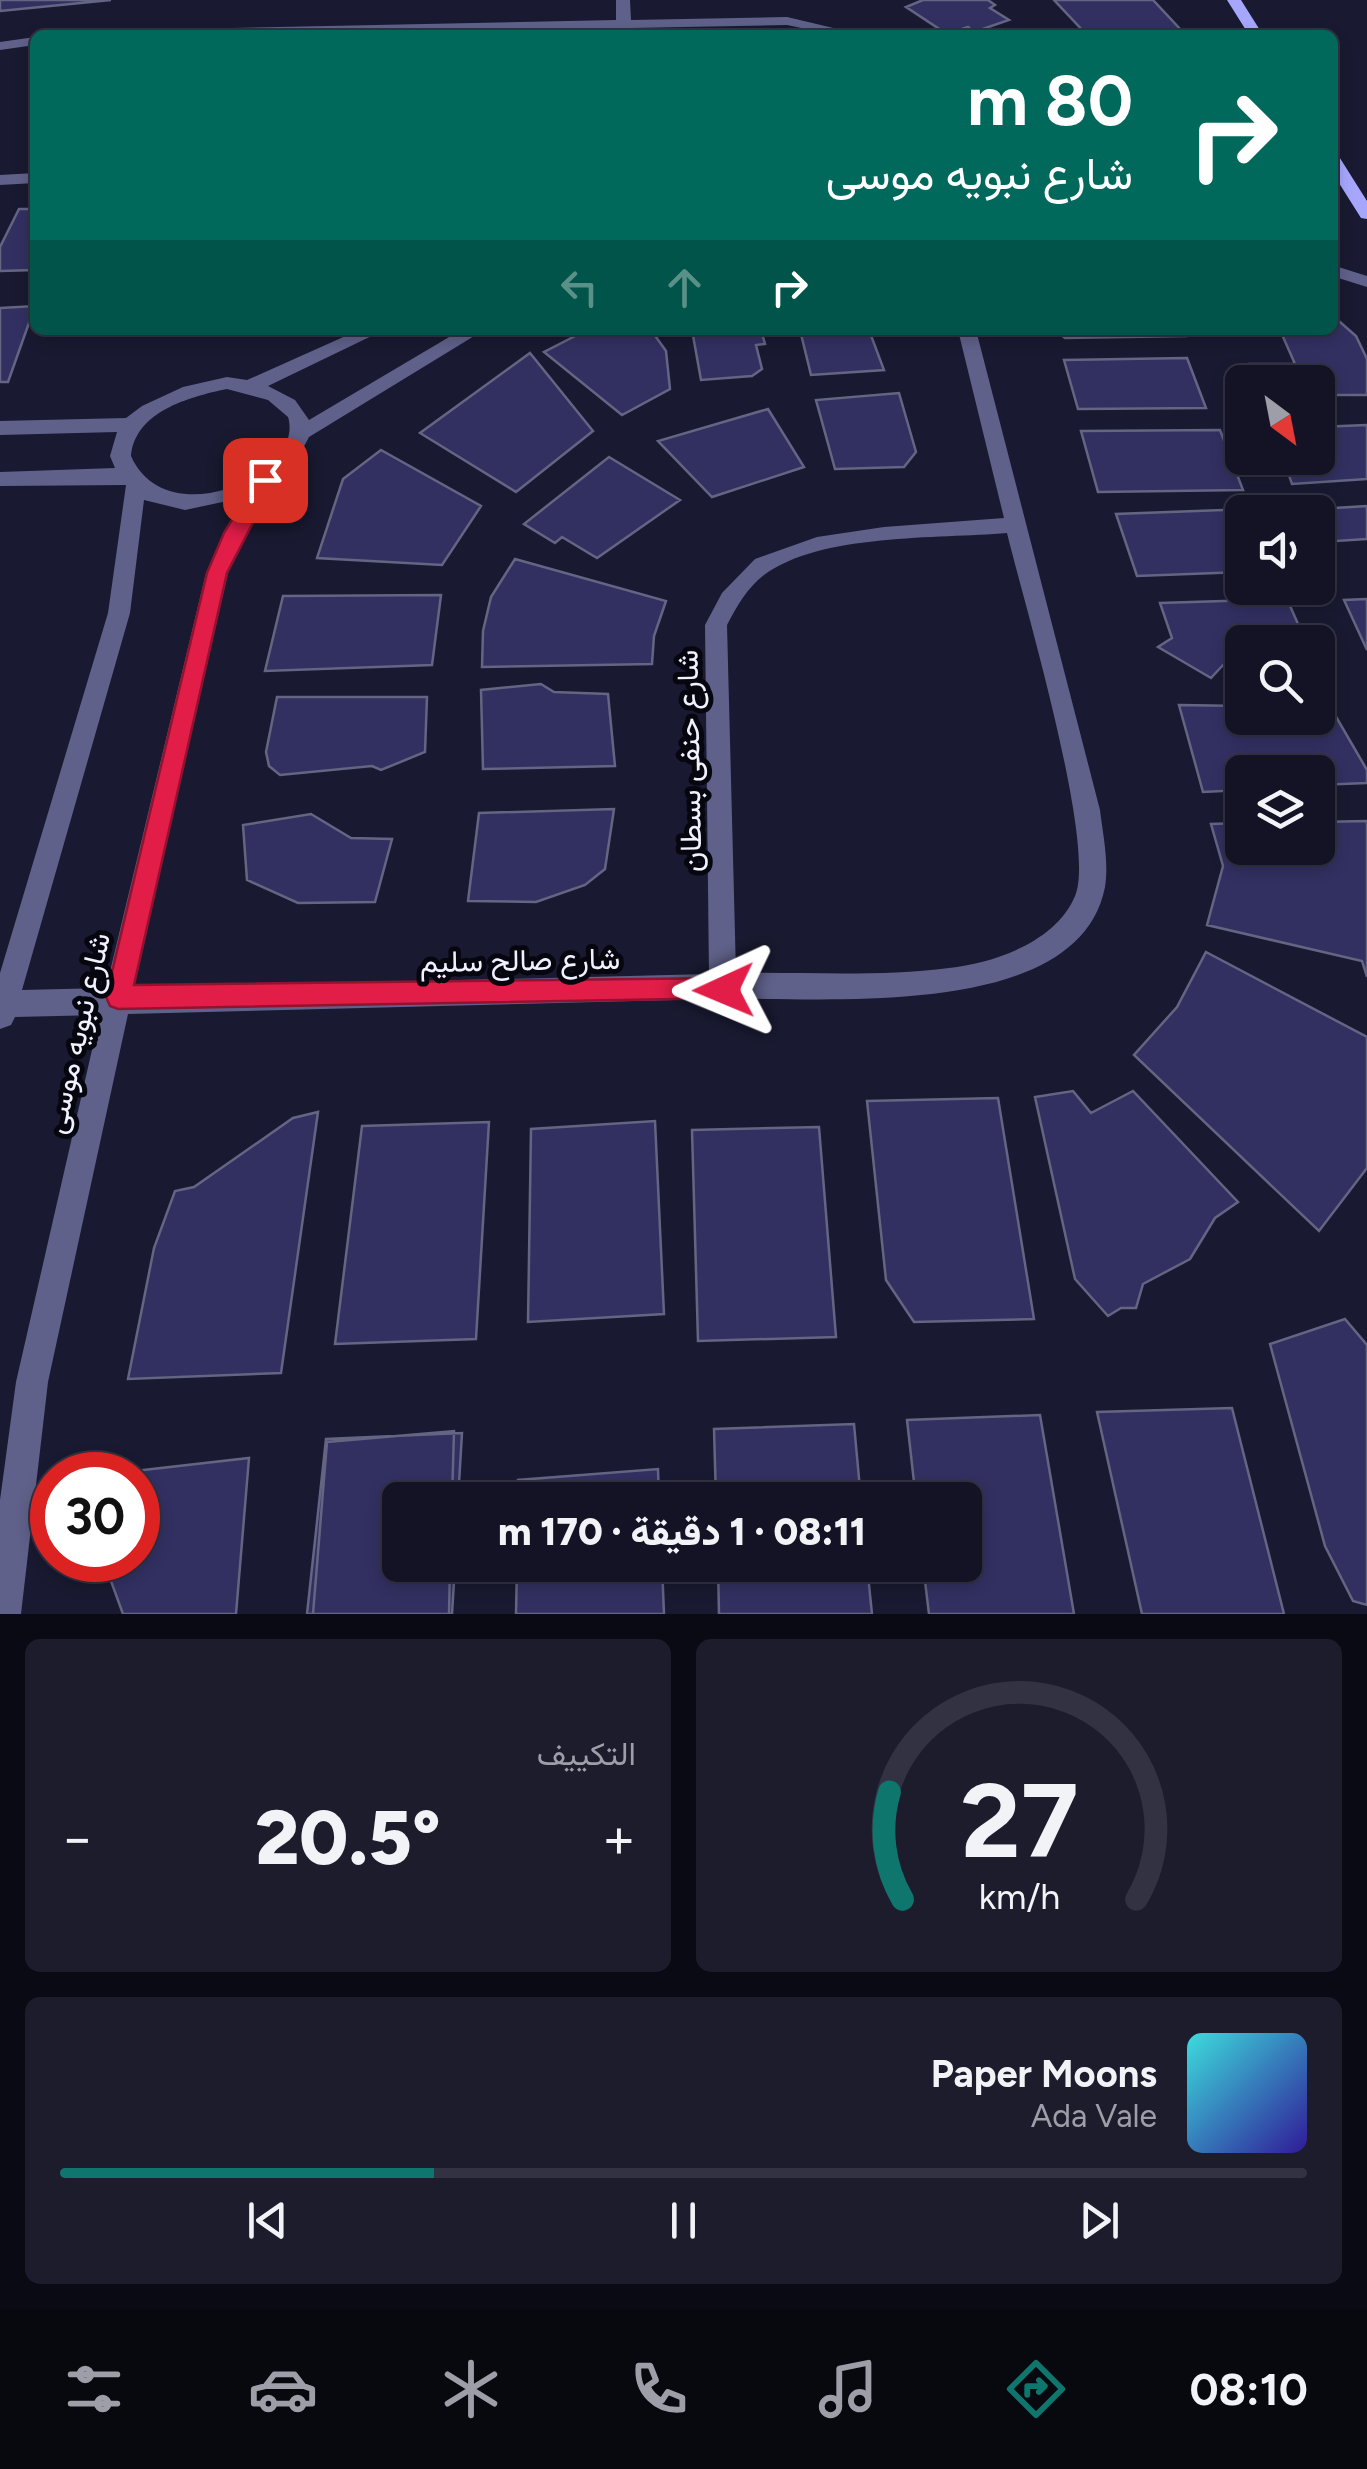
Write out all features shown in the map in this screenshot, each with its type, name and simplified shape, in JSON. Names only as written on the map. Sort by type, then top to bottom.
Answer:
[{"type":"main road","points":[[1234,0],[1253,30]]},
{"type":"main road","points":[[1338,168],[1367,214]]},
{"type":"street","points":[[623,0],[624,30]]},
{"type":"street","points":[[348,30],[570,24],[624,30],[786,21],[831,30]]},
{"type":"street","points":[[0,46],[30,41]]},
{"type":"street","points":[[0,180],[30,178]]},
{"type":"street","points":[[1338,272],[1367,282]]},
{"type":"street","points":[[1,1008],[119,613],[131,479],[121,451],[132,425],[172,395],[199,386],[252,385],[364,335]]},
{"type":"street","points":[[300,434],[468,335]]},
{"type":"street","name":"شارع صالح سليم","points":[[1,1008],[118,997],[724,990],[948,981],[1005,970],[1060,937],[1089,896],[1092,852],[1087,810],[968,335]]},
{"type":"street","points":[[0,479],[131,479],[151,494],[195,501],[232,495],[265,480],[290,458],[300,434],[298,417],[289,402],[252,385]]},
{"type":"street","points":[[0,428],[132,425]]},
{"type":"street","name":"شارع نبويه موسى","points":[[3,1614],[10,1528],[32,1382],[118,997],[217,573],[234,533],[265,480]]},
{"type":"street","name":"شارع حنفى بسطان","points":[[724,990],[716,625],[735,588],[762,565],[806,546],[1015,525]]},
{"type":"building","points":[[0,0],[111,0],[0,11]]},
{"type":"building","points":[[923,0],[988,0],[995,5],[990,8],[1009,20],[980,30],[941,30],[906,7]]},
{"type":"building","points":[[1054,0],[1153,0],[1181,30],[1082,30]]},
{"type":"building","points":[[19,209],[30,209],[30,270],[0,271],[0,247]]},
{"type":"building","points":[[30,306],[30,320],[8,382],[0,382],[0,308]]},
{"type":"building","points":[[1338,320],[1356,336],[1367,359],[1367,395],[1335,395],[1335,365],[1250,364],[1295,364],[1282,335],[1338,335]]},
{"type":"building","points":[[577,335],[655,335],[666,351],[670,389],[622,415],[544,352]]},
{"type":"building","points":[[693,335],[762,335],[765,344],[756,345],[762,369],[752,376],[701,380]]},
{"type":"building","points":[[801,335],[871,335],[884,370],[811,375]]},
{"type":"building","points":[[1062,335],[1186,336],[1065,338]]},
{"type":"building","points":[[530,353],[593,431],[516,492],[420,433]]},
{"type":"building","points":[[1187,358],[1206,408],[1078,409],[1064,360]]},
{"type":"building","points":[[899,393],[916,452],[904,467],[835,469],[816,400]]},
{"type":"building","points":[[768,409],[804,467],[712,497],[658,441]]},
{"type":"building","points":[[1367,425],[1367,479],[1292,484],[1289,475],[1335,475],[1335,426]]},
{"type":"building","points":[[1220,430],[1225,443],[1225,475],[1237,475],[1243,490],[1098,492],[1081,431]]},
{"type":"building","points":[[381,450],[481,506],[442,565],[317,558],[343,479]]},
{"type":"building","points":[[609,457],[680,500],[597,558],[562,537],[555,543],[524,524]]},
{"type":"building","points":[[1367,506],[1367,539],[1336,541],[1335,508]]},
{"type":"building","points":[[1225,510],[1225,573],[1137,576],[1116,514]]},
{"type":"building","points":[[515,559],[666,601],[654,636],[652,664],[482,667],[483,631],[491,597]]},
{"type":"building","points":[[441,595],[432,665],[265,671],[283,596]]},
{"type":"building","points":[[1367,599],[1367,650],[1344,600]]},
{"type":"building","points":[[1225,601],[1225,605],[1290,605],[1298,625],[1225,625],[1225,666],[1211,678],[1158,647],[1172,638],[1160,603]]},
{"type":"building","points":[[541,684],[554,692],[608,694],[615,766],[483,769],[481,690]]},
{"type":"building","points":[[277,697],[427,697],[425,752],[381,770],[372,766],[280,775],[269,766],[266,752]]},
{"type":"building","points":[[1179,705],[1225,706],[1225,735],[1335,735],[1335,715],[1367,770],[1367,783],[1335,784],[1335,755],[1225,755],[1225,791],[1203,792]]},
{"type":"building","points":[[614,809],[605,869],[585,885],[536,902],[468,901],[479,813]]},
{"type":"building","points":[[311,814],[351,838],[392,839],[375,902],[298,903],[247,880],[243,825]]},
{"type":"building","points":[[1367,821],[1367,977],[1362,961],[1207,925],[1223,866],[1211,824],[1225,824],[1225,865],[1335,865],[1335,822]]},
{"type":"building","points":[[1206,952],[1367,1037],[1367,1168],[1319,1231],[1134,1055],[1177,1007]]},
{"type":"building","points":[[1073,1091],[1091,1113],[1133,1091],[1238,1202],[1215,1218],[1190,1259],[1143,1284],[1136,1308],[1121,1308],[1108,1316],[1075,1279],[1035,1097]]},
{"type":"building","points":[[998,1098],[1034,1319],[914,1322],[886,1280],[867,1101]]},
{"type":"building","points":[[318,1112],[281,1373],[128,1379],[154,1248],[175,1191],[194,1187],[293,1118]]},
{"type":"building","points":[[655,1121],[664,1314],[528,1322],[531,1129]]},
{"type":"building","points":[[489,1122],[476,1339],[335,1344],[362,1126]]},
{"type":"building","points":[[819,1127],[836,1337],[698,1341],[692,1130]]},
{"type":"building","points":[[1345,1319],[1367,1345],[1367,1605],[1353,1601],[1325,1546],[1270,1344]]},
{"type":"building","points":[[1232,1408],[1284,1614],[1142,1614],[1097,1412]]},
{"type":"building","points":[[1040,1415],[1074,1614],[929,1614],[925,1582],[982,1582],[982,1482],[914,1482],[907,1420]]},
{"type":"building","points":[[854,1424],[859,1482],[715,1482],[714,1429]]},
{"type":"building","points":[[454,1431],[453,1482],[382,1482],[382,1582],[450,1582],[449,1614],[313,1614],[327,1442]]},
{"type":"building","points":[[462,1433],[459,1482],[382,1482],[382,1582],[454,1582],[452,1614],[307,1614],[326,1439]]},
{"type":"building","points":[[249,1458],[236,1614],[123,1614],[111,1582],[160,1582],[160,1468]]},
{"type":"building","points":[[658,1469],[658,1482],[518,1482]]},
{"type":"building","points":[[517,1582],[663,1582],[664,1614],[516,1614]]},
{"type":"building","points":[[718,1582],[869,1582],[872,1614],[719,1614]]},
{"type":"route","points":[[265,480],[247,507],[217,573],[118,997],[724,990]]}]
